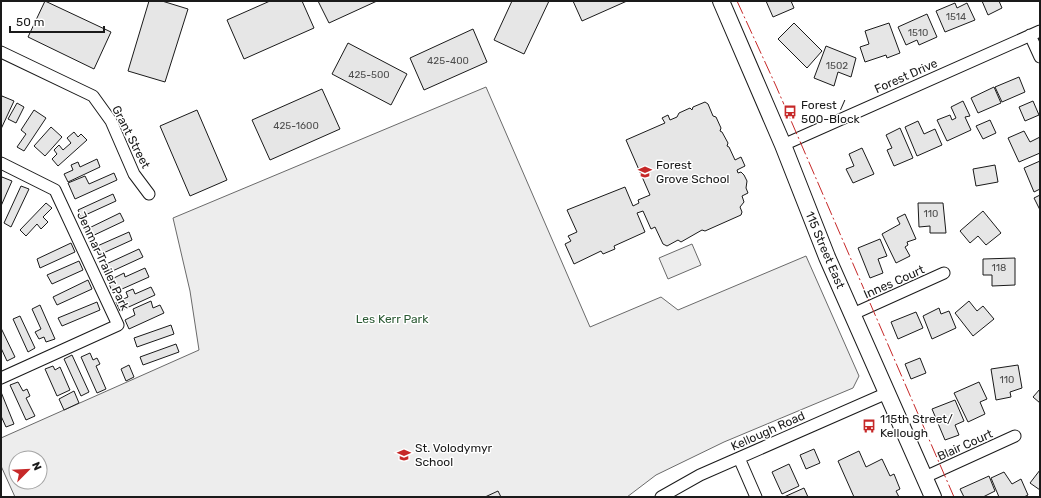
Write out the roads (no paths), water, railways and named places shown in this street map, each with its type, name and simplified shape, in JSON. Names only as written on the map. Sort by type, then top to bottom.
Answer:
[{"type":"street","name":"115 Street East","points":[[721,1],[783,145],[827,257],[854,314],[933,497]]},
{"type":"street","name":"Forest Drive","points":[[783,145],[1035,33]]},
{"type":"street","points":[[1035,33],[1040,57]]},
{"type":"street","name":"Grant Street","points":[[1,52],[93,96],[111,121],[134,174],[149,194]]},
{"type":"street","name":"Jenmar Trailer Park","points":[[1,163],[54,190],[118,325],[1,378]]},
{"type":"street","name":"Innes Court","points":[[854,314],[944,274]]},
{"type":"street","name":"Kellough Road","points":[[661,497],[700,475],[887,393]]},
{"type":"street","name":"Blair Court","points":[[925,477],[1015,436]]},
{"type":"street","points":[[739,458],[756,497]]},
{"type":"place","name":"Forest / 500-Block","points":[[790,112]]},
{"type":"place","name":"Forest Grove School","points":[[645,172]]},
{"type":"place","name":"115th Street/ Kellough","points":[[869,426]]},
{"type":"place","name":"St. Volodymyr School","points":[[404,455]]},
{"type":"park label","name":"Les Kerr Park","points":[[392,319]]}]
